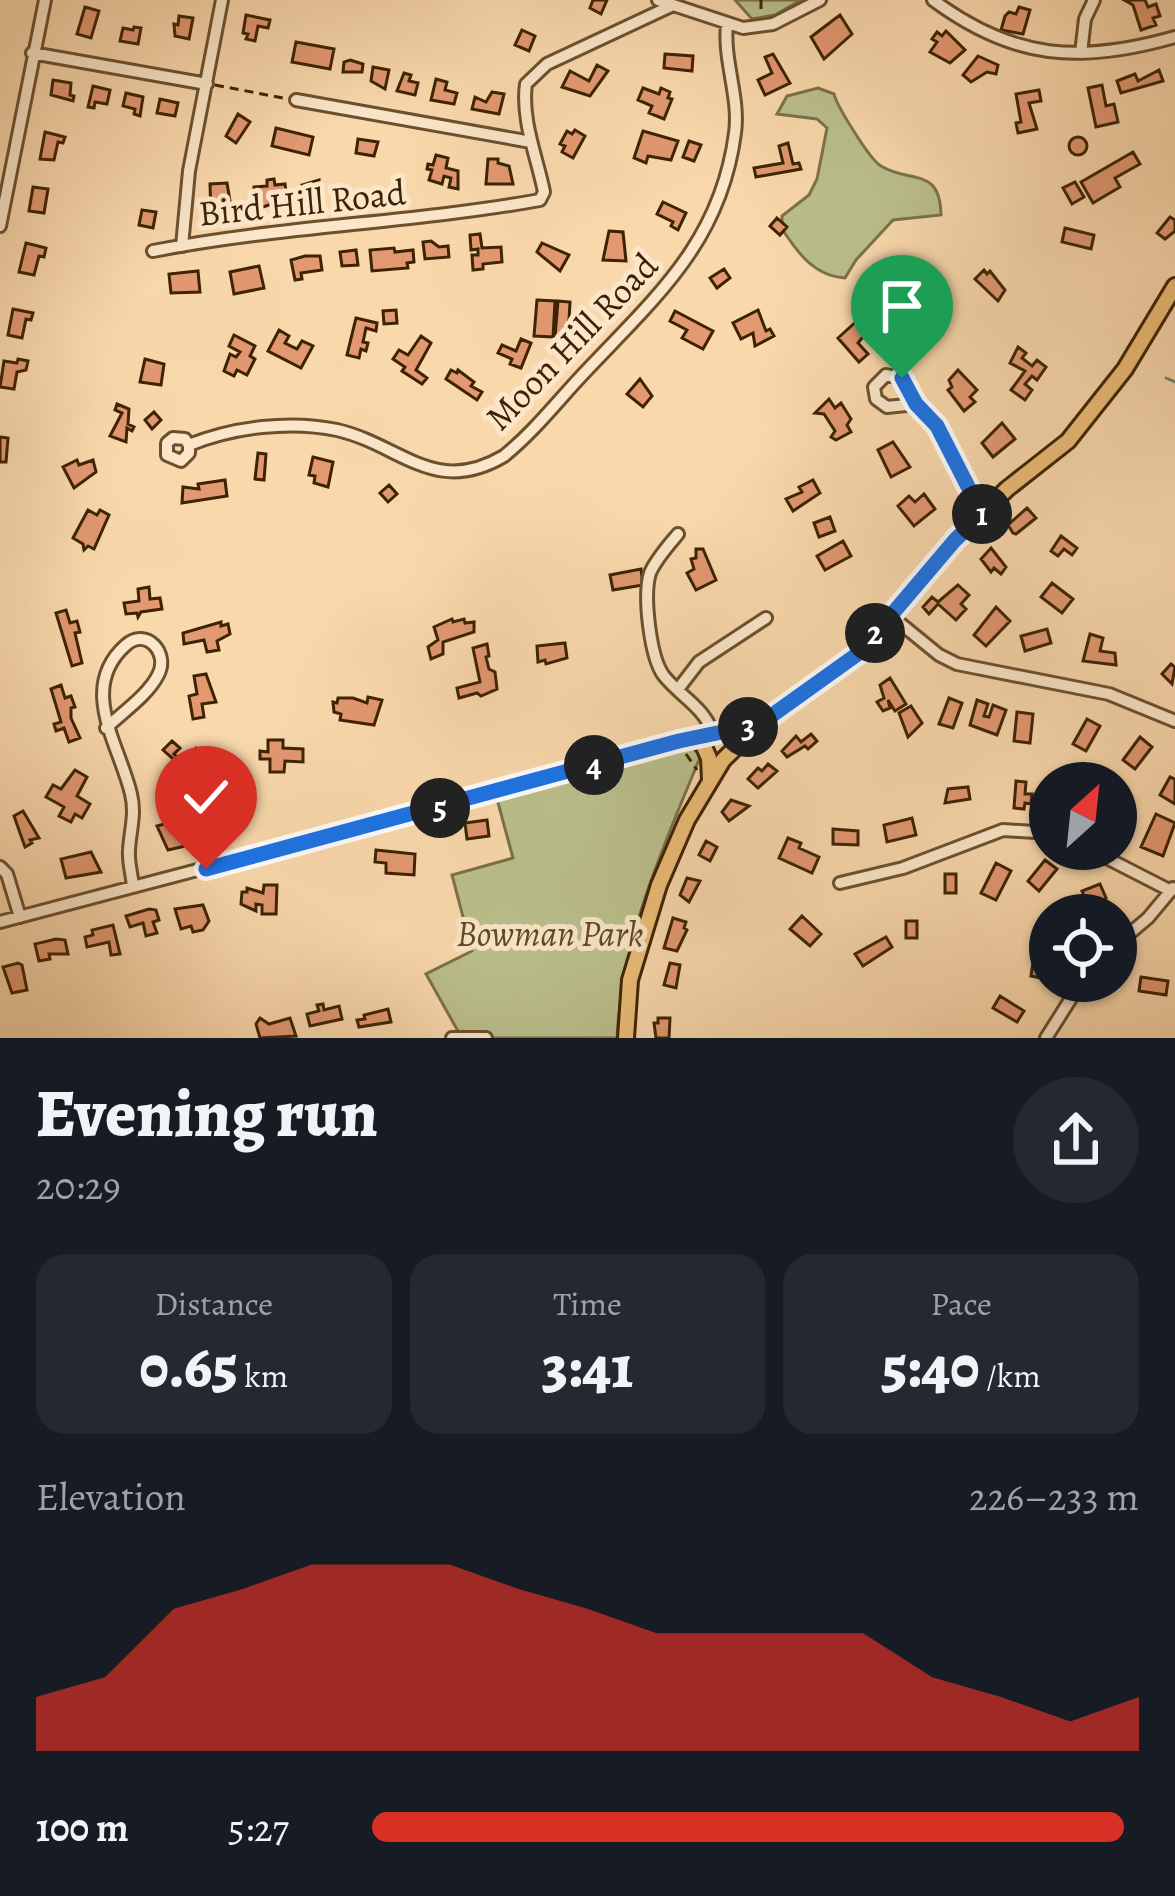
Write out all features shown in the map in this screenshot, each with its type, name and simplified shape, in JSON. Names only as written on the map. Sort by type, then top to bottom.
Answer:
[{"type":"main road","points":[[626,1038],[630,980],[643,931],[704,776],[710,744],[760,724],[859,653],[982,514],[1068,441],[1103,400],[1175,286]]},
{"type":"street","points":[[0,226],[5,170],[45,0]]},
{"type":"street","points":[[182,245],[189,171],[222,0]]},
{"type":"street","points":[[658,0],[727,24],[761,28],[820,0]]},
{"type":"street","points":[[933,0],[992,39],[1081,53],[1127,51],[1175,37]]},
{"type":"street","points":[[1081,53],[1084,19],[1094,0]]},
{"type":"street","points":[[296,100],[531,142],[524,98],[534,74],[609,32],[671,5]]},
{"type":"street","name":"Moon Hill Road","points":[[190,446],[240,431],[303,426],[353,435],[421,467],[444,472],[479,468],[504,456],[676,277],[701,241],[722,191],[736,130],[727,24]]},
{"type":"street","points":[[32,53],[207,84]]},
{"type":"street","name":"Bird Hill Road","points":[[153,251],[250,234],[458,214],[540,200],[544,192],[531,142]]},
{"type":"street","points":[[916,404],[937,426],[982,514]]},
{"type":"street","points":[[0,922],[710,744],[706,716],[659,667],[646,601],[650,574],[678,534]]},
{"type":"street","points":[[890,615],[939,656],[957,664],[1109,694],[1175,722]]},
{"type":"street","points":[[679,688],[699,662],[766,618]]},
{"type":"street","points":[[106,728],[155,681],[164,663],[153,644],[139,639],[129,642],[117,656],[104,693],[106,728],[131,792],[134,813],[129,850],[134,887]]},
{"type":"street","points":[[840,884],[903,868],[1003,830],[1029,831]]},
{"type":"street","points":[[0,867],[7,874],[20,917]]},
{"type":"street","points":[[1134,870],[1173,888],[1137,927]]},
{"type":"street","points":[[1046,1038],[1069,1002]]},
{"type":"street","points":[[452,1038],[486,1038]]},
{"type":"path","points":[[761,0],[761,28]]},
{"type":"path","points":[[207,84],[296,100]]},
{"type":"path","points":[[704,776],[710,744]]},
{"type":"green space","points":[[735,0],[801,0],[775,15],[752,19]]},
{"type":"green space","points":[[818,88],[834,94],[876,162],[929,183],[939,200],[941,215],[893,220],[845,278],[816,268],[782,229],[782,216],[809,195],[817,179],[827,128],[817,119],[777,114],[787,96]]},
{"type":"green space","name":"Bowman Park","points":[[691,747],[701,755],[636,928],[617,1038],[493,1038],[482,1032],[459,1033],[426,974],[472,951],[452,875],[513,858],[497,799]]},
{"type":"building","points":[[593,0],[607,0],[601,14],[590,8]]},
{"type":"building","points":[[1124,0],[1145,0],[1148,7],[1156,4],[1160,16],[1153,18],[1156,25],[1141,30],[1133,5]]},
{"type":"building","points":[[85,7],[99,11],[91,38],[77,34]]},
{"type":"building","points":[[1019,7],[1030,10],[1023,34],[1001,30],[1005,16],[1016,14]]},
{"type":"building","points":[[246,15],[270,20],[268,28],[258,26],[255,41],[243,33]]},
{"type":"building","points":[[840,15],[852,34],[824,59],[811,37]]},
{"type":"building","points":[[179,16],[193,18],[189,39],[175,36]]},
{"type":"building","points":[[123,28],[141,28],[138,44],[120,41]]},
{"type":"building","points":[[522,30],[535,36],[529,51],[515,45]]},
{"type":"building","points":[[946,31],[965,50],[950,63],[930,52],[937,32],[942,36]]},
{"type":"building","points":[[296,42],[334,49],[330,69],[292,62]]},
{"type":"building","points":[[665,54],[693,56],[692,71],[664,68]]},
{"type":"building","points":[[773,54],[790,83],[765,95],[758,80],[772,73],[765,57]]},
{"type":"building","points":[[978,56],[998,65],[996,74],[987,72],[971,82],[963,75]]},
{"type":"building","points":[[344,62],[363,64],[362,72],[343,72]]},
{"type":"building","points":[[597,65],[608,71],[590,96],[562,87],[570,71],[589,81]]},
{"type":"building","points":[[373,67],[389,70],[385,89],[371,81]]},
{"type":"building","points":[[1159,70],[1163,81],[1121,93],[1117,81],[1135,74],[1138,81]]},
{"type":"building","points":[[404,73],[411,75],[409,81],[418,83],[415,95],[397,91]]},
{"type":"building","points":[[436,79],[447,82],[445,90],[457,93],[454,104],[431,100]]},
{"type":"building","points":[[53,80],[71,83],[73,101],[51,95]]},
{"type":"building","points":[[1102,85],[1106,106],[1114,104],[1118,122],[1096,127],[1088,88]]},
{"type":"building","points":[[93,86],[110,90],[107,104],[95,102],[94,108],[88,107]]},
{"type":"building","points":[[643,88],[670,92],[664,119],[649,113],[652,106],[638,100]]},
{"type":"building","points":[[1039,90],[1041,101],[1029,103],[1037,129],[1018,133],[1016,94]]},
{"type":"building","points":[[492,92],[504,94],[499,114],[472,109],[475,97],[486,102]]},
{"type":"building","points":[[126,93],[143,97],[140,116],[123,106]]},
{"type":"building","points":[[160,99],[178,103],[175,116],[157,113]]},
{"type":"building","points":[[238,114],[250,122],[236,143],[226,136]]},
{"type":"building","points":[[276,128],[313,137],[309,155],[272,146]]},
{"type":"building","points":[[567,131],[585,136],[573,158],[562,152],[565,146],[560,144]]},
{"type":"building","points":[[643,131],[678,141],[671,160],[648,156],[646,163],[634,158]]},
{"type":"building","points":[[45,132],[65,137],[63,143],[58,142],[54,160],[40,159]]},
{"type":"building","points":[[1078,137],[1087,146],[1078,155],[1069,146]]},
{"type":"building","points":[[358,139],[378,142],[374,156],[356,153]]},
{"type":"building","points":[[689,141],[701,145],[694,161],[683,157]]},
{"type":"building","points":[[788,143],[793,164],[799,163],[801,169],[756,177],[754,168],[783,163],[779,146]]},
{"type":"building","points":[[1133,152],[1140,164],[1115,178],[1120,187],[1093,203],[1081,182]]},
{"type":"building","points":[[436,155],[448,158],[446,168],[458,171],[458,189],[449,187],[451,178],[444,176],[442,184],[429,180],[432,170],[427,169],[428,164],[433,165]]},
{"type":"building","points":[[488,159],[509,166],[513,184],[486,184]]},
{"type":"building","points":[[274,179],[275,185],[285,184],[287,199],[257,209],[254,187],[267,186],[267,180]]},
{"type":"building","points":[[319,180],[319,202],[305,204],[302,185]]},
{"type":"building","points":[[1075,182],[1084,197],[1072,204],[1063,188]]},
{"type":"building","points":[[227,183],[232,213],[211,215],[210,184]]},
{"type":"building","points":[[33,187],[48,189],[44,213],[29,211]]},
{"type":"building","points":[[349,193],[357,201],[349,209],[341,201]]},
{"type":"building","points":[[663,202],[686,213],[678,230],[657,214]]},
{"type":"building","points":[[142,210],[156,212],[153,228],[139,225]]},
{"type":"building","points":[[1170,217],[1175,220],[1175,231],[1165,239],[1157,233]]},
{"type":"building","points":[[777,218],[787,227],[780,235],[770,226]]},
{"type":"building","points":[[1065,228],[1094,235],[1091,249],[1062,242]]},
{"type":"building","points":[[609,231],[623,232],[626,261],[603,260]]},
{"type":"building","points":[[480,234],[482,248],[501,247],[502,262],[473,270],[472,255],[478,255],[478,249],[471,250],[470,235]]},
{"type":"building","points":[[423,242],[448,246],[449,257],[425,259]]},
{"type":"building","points":[[26,243],[46,248],[34,275],[19,272]]},
{"type":"building","points":[[542,243],[569,255],[560,271],[537,252]]},
{"type":"building","points":[[394,248],[395,252],[413,250],[414,262],[407,263],[408,268],[372,271],[370,250]]},
{"type":"building","points":[[356,250],[358,265],[342,266],[340,252]]},
{"type":"building","points":[[320,256],[322,270],[301,273],[302,279],[295,280],[291,260]]},
{"type":"building","points":[[259,266],[264,288],[234,294],[230,272]]},
{"type":"building","points":[[724,269],[730,278],[717,288],[710,278]]},
{"type":"building","points":[[984,270],[1005,290],[998,301],[975,279]]},
{"type":"building","points":[[198,271],[200,292],[171,293],[169,274]]},
{"type":"building","points":[[537,300],[555,301],[553,337],[534,336]]},
{"type":"building","points":[[558,301],[570,302],[568,338],[555,337]]},
{"type":"building","points":[[13,309],[33,313],[31,320],[26,319],[22,338],[8,335]]},
{"type":"building","points":[[396,310],[397,323],[384,324],[383,311]]},
{"type":"building","points":[[758,310],[766,331],[770,329],[774,336],[755,346],[753,333],[741,339],[733,323]]},
{"type":"building","points":[[675,311],[713,331],[703,349],[682,338],[687,330],[670,321]]},
{"type":"building","points":[[356,318],[377,323],[376,331],[366,328],[363,342],[368,343],[359,358],[347,355]]},
{"type":"building","points":[[859,319],[869,329],[858,343],[868,354],[859,362],[838,338]]},
{"type":"building","points":[[900,322],[921,328],[918,349],[895,345]]},
{"type":"building","points":[[279,330],[289,336],[285,343],[297,349],[302,341],[313,346],[301,368],[268,351]]},
{"type":"building","points":[[234,335],[255,346],[247,375],[224,371],[230,354],[236,357],[240,352],[229,346]]},
{"type":"building","points":[[421,336],[431,343],[416,370],[427,378],[422,384],[393,359],[399,350],[408,355]]},
{"type":"building","points":[[521,339],[531,343],[521,368],[498,353],[502,345],[516,351]]},
{"type":"building","points":[[1018,347],[1032,366],[1037,360],[1046,367],[1037,380],[1032,376],[1025,384],[1032,390],[1025,400],[1011,390],[1025,371],[1010,363]]},
{"type":"building","points":[[18,359],[28,361],[26,370],[17,372],[14,389],[0,387],[4,361],[17,363]]},
{"type":"building","points":[[145,359],[164,364],[161,385],[140,382]]},
{"type":"building","points":[[451,370],[474,382],[471,386],[482,392],[477,400],[446,379]]},
{"type":"building","points":[[958,370],[977,390],[970,397],[975,402],[964,411],[948,390]]},
{"type":"building","points":[[640,379],[652,396],[643,407],[627,394]]},
{"type":"building","points":[[829,399],[835,408],[841,403],[851,419],[847,425],[851,432],[836,440],[824,414],[815,413]]},
{"type":"building","points":[[117,404],[129,409],[128,424],[134,427],[132,431],[127,428],[126,442],[110,436],[122,413],[115,410]]},
{"type":"building","points":[[154,412],[161,420],[152,429],[145,420]]},
{"type":"building","points":[[1002,423],[1015,439],[993,457],[982,443]]},
{"type":"building","points":[[0,437],[8,438],[6,462],[0,462]]},
{"type":"building","points":[[893,442],[910,467],[891,477],[878,450]]},
{"type":"building","points":[[258,453],[266,454],[264,480],[255,479]]},
{"type":"building","points":[[313,457],[333,462],[328,487],[314,483],[315,476],[309,475]]},
{"type":"building","points":[[77,460],[79,465],[93,460],[96,472],[74,488],[63,467]]},
{"type":"building","points":[[225,480],[227,496],[182,503],[183,487],[199,489],[198,484]]},
{"type":"building","points":[[813,480],[820,493],[793,511],[786,499]]},
{"type":"building","points":[[389,485],[397,494],[388,502],[380,493]]},
{"type":"building","points":[[924,494],[935,509],[914,526],[898,506],[909,496],[915,502]]},
{"type":"building","points":[[1027,508],[1036,518],[1013,533],[1008,525]]},
{"type":"building","points":[[88,510],[109,515],[94,549],[84,550],[73,538]]},
{"type":"building","points":[[830,517],[835,531],[819,537],[814,523]]},
{"type":"building","points":[[1061,536],[1077,548],[1072,555],[1064,549],[1058,556],[1051,551]]},
{"type":"building","points":[[843,541],[851,556],[825,570],[817,556]]},
{"type":"building","points":[[991,548],[1006,567],[1001,574],[994,568],[991,572],[981,559]]},
{"type":"building","points":[[696,549],[703,549],[716,580],[696,590],[687,573],[694,569],[691,559],[696,558]]},
{"type":"building","points":[[641,569],[643,585],[613,590],[610,575]]},
{"type":"building","points":[[1052,583],[1073,599],[1062,613],[1041,597]]},
{"type":"building","points":[[958,585],[969,595],[961,604],[966,609],[956,620],[938,604],[929,614],[923,607],[932,597],[938,602]]},
{"type":"building","points":[[149,587],[150,599],[160,598],[162,609],[141,612],[138,617],[137,613],[126,614],[124,603],[139,601],[138,589]]},
{"type":"building","points":[[996,607],[1010,621],[986,646],[974,635]]},
{"type":"building","points":[[66,610],[70,623],[77,621],[80,632],[75,633],[82,663],[72,666],[56,613]]},
{"type":"building","points":[[452,619],[474,622],[474,632],[443,642],[443,654],[431,659],[428,647],[438,640],[434,627]]},
{"type":"building","points":[[221,622],[221,626],[228,624],[230,634],[217,641],[219,650],[207,652],[204,640],[184,644],[183,633]]},
{"type":"building","points":[[1047,629],[1051,643],[1025,651],[1021,636]]},
{"type":"building","points":[[1090,634],[1103,638],[1100,651],[1115,653],[1116,665],[1083,661]]},
{"type":"building","points":[[565,643],[567,658],[538,662],[537,646]]},
{"type":"building","points":[[487,644],[486,657],[489,669],[495,672],[497,689],[459,698],[457,688],[480,682],[473,648]]},
{"type":"building","points":[[1171,664],[1175,667],[1172,684],[1162,674]]},
{"type":"building","points":[[206,674],[216,702],[202,704],[204,717],[193,719],[189,696],[197,694],[194,676]]},
{"type":"building","points":[[890,678],[906,704],[895,711],[888,700],[890,708],[883,711],[877,702],[884,698],[880,685]]},
{"type":"building","points":[[61,685],[65,698],[71,696],[75,707],[71,718],[80,738],[69,742],[64,728],[56,731],[54,724],[61,722],[51,689]]},
{"type":"building","points":[[368,697],[382,700],[374,725],[340,720],[341,714],[334,712],[333,702],[338,698],[367,703]]},
{"type":"building","points":[[949,698],[962,703],[953,728],[939,724]]},
{"type":"building","points":[[977,700],[988,704],[984,716],[989,717],[993,705],[1006,710],[997,735],[970,725]]},
{"type":"building","points":[[911,706],[922,723],[908,737],[899,713]]},
{"type":"building","points":[[1017,712],[1033,714],[1030,743],[1014,741]]},
{"type":"building","points":[[1087,719],[1100,726],[1086,751],[1073,744]]},
{"type":"building","points":[[811,734],[817,741],[808,749],[805,746],[787,757],[782,751],[796,736],[801,742]]},
{"type":"building","points":[[1140,737],[1152,747],[1137,766],[1137,762],[1123,760]]},
{"type":"building","points":[[268,740],[283,740],[283,748],[303,749],[303,762],[285,761],[284,772],[270,772],[270,759],[260,759],[260,751],[268,752]]},
{"type":"building","points":[[172,741],[180,748],[174,754],[184,763],[196,748],[205,755],[194,767],[203,775],[196,783],[187,775],[177,786],[168,779],[180,765],[163,750]]},
{"type":"building","points":[[768,764],[777,771],[758,788],[748,779]]},
{"type":"building","points":[[75,770],[87,777],[77,796],[90,804],[82,818],[75,814],[71,822],[59,816],[64,807],[46,797],[53,785],[61,789]]},
{"type":"building","points":[[1170,777],[1175,779],[1175,804],[1160,795]]},
{"type":"building","points":[[1016,781],[1026,782],[1029,804],[1024,809],[1014,808]]},
{"type":"building","points":[[968,787],[970,799],[945,803],[948,789]]},
{"type":"building","points":[[731,800],[749,806],[729,821],[722,812]]},
{"type":"building","points":[[226,804],[234,829],[211,836],[208,826],[221,822],[216,807]]},
{"type":"building","points":[[23,811],[39,838],[25,847],[14,816]]},
{"type":"building","points":[[1156,814],[1175,823],[1163,856],[1141,847]]},
{"type":"building","points":[[912,818],[916,835],[887,842],[884,825]]},
{"type":"building","points":[[487,820],[489,836],[467,839],[465,823]]},
{"type":"building","points":[[171,822],[174,834],[185,831],[190,845],[168,850],[157,826]]},
{"type":"building","points":[[833,829],[858,831],[858,845],[833,844]]},
{"type":"building","points":[[788,838],[819,857],[812,873],[779,858]]},
{"type":"building","points":[[706,841],[717,847],[710,861],[699,855]]},
{"type":"building","points":[[376,850],[415,854],[414,875],[386,873],[386,863],[375,862]]},
{"type":"building","points":[[91,852],[101,872],[66,878],[61,859]]},
{"type":"building","points":[[996,863],[1011,871],[996,900],[981,893]]},
{"type":"building","points":[[1037,870],[1056,870],[1039,891],[1028,881]]},
{"type":"building","points":[[945,874],[956,874],[956,893],[945,893]]},
{"type":"building","points":[[687,878],[700,881],[689,902],[680,895]]},
{"type":"building","points":[[1100,884],[1104,894],[1083,894]]},
{"type":"building","points":[[264,885],[277,885],[276,914],[262,914],[262,905],[256,904],[256,911],[241,904],[242,892],[247,888],[263,893]]},
{"type":"building","points":[[203,905],[209,921],[203,930],[181,929],[175,909]]},
{"type":"building","points":[[156,910],[159,920],[153,922],[157,933],[146,936],[143,923],[130,927],[126,916]]},
{"type":"building","points":[[802,916],[821,934],[810,946],[790,929]]},
{"type":"building","points":[[673,918],[686,922],[687,930],[677,951],[664,948]]},
{"type":"building","points":[[906,921],[917,921],[917,938],[906,938]]},
{"type":"building","points":[[113,925],[120,954],[111,955],[109,942],[87,947],[85,937],[93,935],[92,930]]},
{"type":"building","points":[[886,937],[892,947],[863,966],[855,954]]},
{"type":"building","points":[[65,940],[68,954],[49,954],[50,959],[39,961],[35,944]]},
{"type":"building","points":[[18,963],[27,990],[12,993],[3,967]]},
{"type":"building","points":[[670,963],[680,965],[676,988],[664,985]]},
{"type":"building","points":[[1141,977],[1168,981],[1166,995],[1139,991]]},
{"type":"building","points":[[1000,996],[1024,1011],[1017,1022],[993,1008]]},
{"type":"building","points":[[323,1004],[324,1010],[339,1006],[342,1019],[310,1026],[307,1014],[319,1011],[317,1005]]},
{"type":"building","points":[[388,1009],[391,1022],[359,1027],[357,1020],[365,1019],[364,1015]]},
{"type":"building","points":[[260,1018],[269,1024],[290,1018],[296,1036],[260,1038],[256,1024]]},
{"type":"building","points":[[658,1018],[670,1018],[669,1038],[656,1038]]},
{"type":"waterway","points":[[1166,378],[1175,382]]},
{"type":"route","points":[[206,869],[679,741],[760,724],[796,701],[859,653],[982,514],[937,426],[916,404],[902,378]]}]
